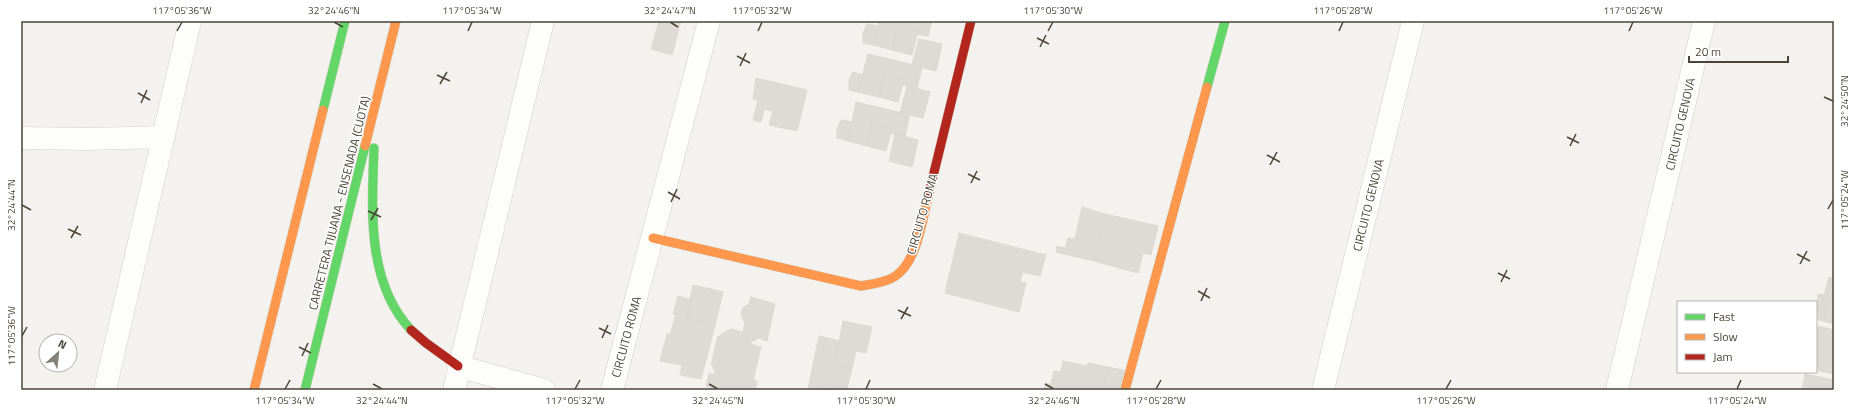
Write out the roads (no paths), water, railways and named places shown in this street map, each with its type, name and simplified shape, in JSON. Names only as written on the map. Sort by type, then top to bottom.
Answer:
[{"type":"main road","points":[[254,390],[345,21]]},
{"type":"main road","name":"CARRETERA TIJUANA - ENSENADA (CUOTA)","points":[[305,390],[396,21]]},
{"type":"main road","name":"CIRCUITO ROMA","points":[[653,238],[861,286],[891,280],[906,268],[915,248],[971,21]]},
{"type":"main road","points":[[1125,390],[1225,21]]},
{"type":"main road","points":[[374,111],[373,218],[377,263],[387,293],[397,315],[424,343],[458,366]]},
{"type":"street","points":[[105,390],[190,21]]},
{"type":"street","points":[[454,390],[458,366],[543,21]]},
{"type":"street","name":"CIRCUITO ROMA","points":[[612,390],[709,21]]},
{"type":"street","name":"CIRCUITO GENOVA","points":[[1323,390],[1413,21]]},
{"type":"street","name":"CIRCUITO GENOVA","points":[[1617,390],[1704,21]]},
{"type":"street","points":[[21,138],[89,139],[164,137]]},
{"type":"street","points":[[458,366],[544,390]]}]
